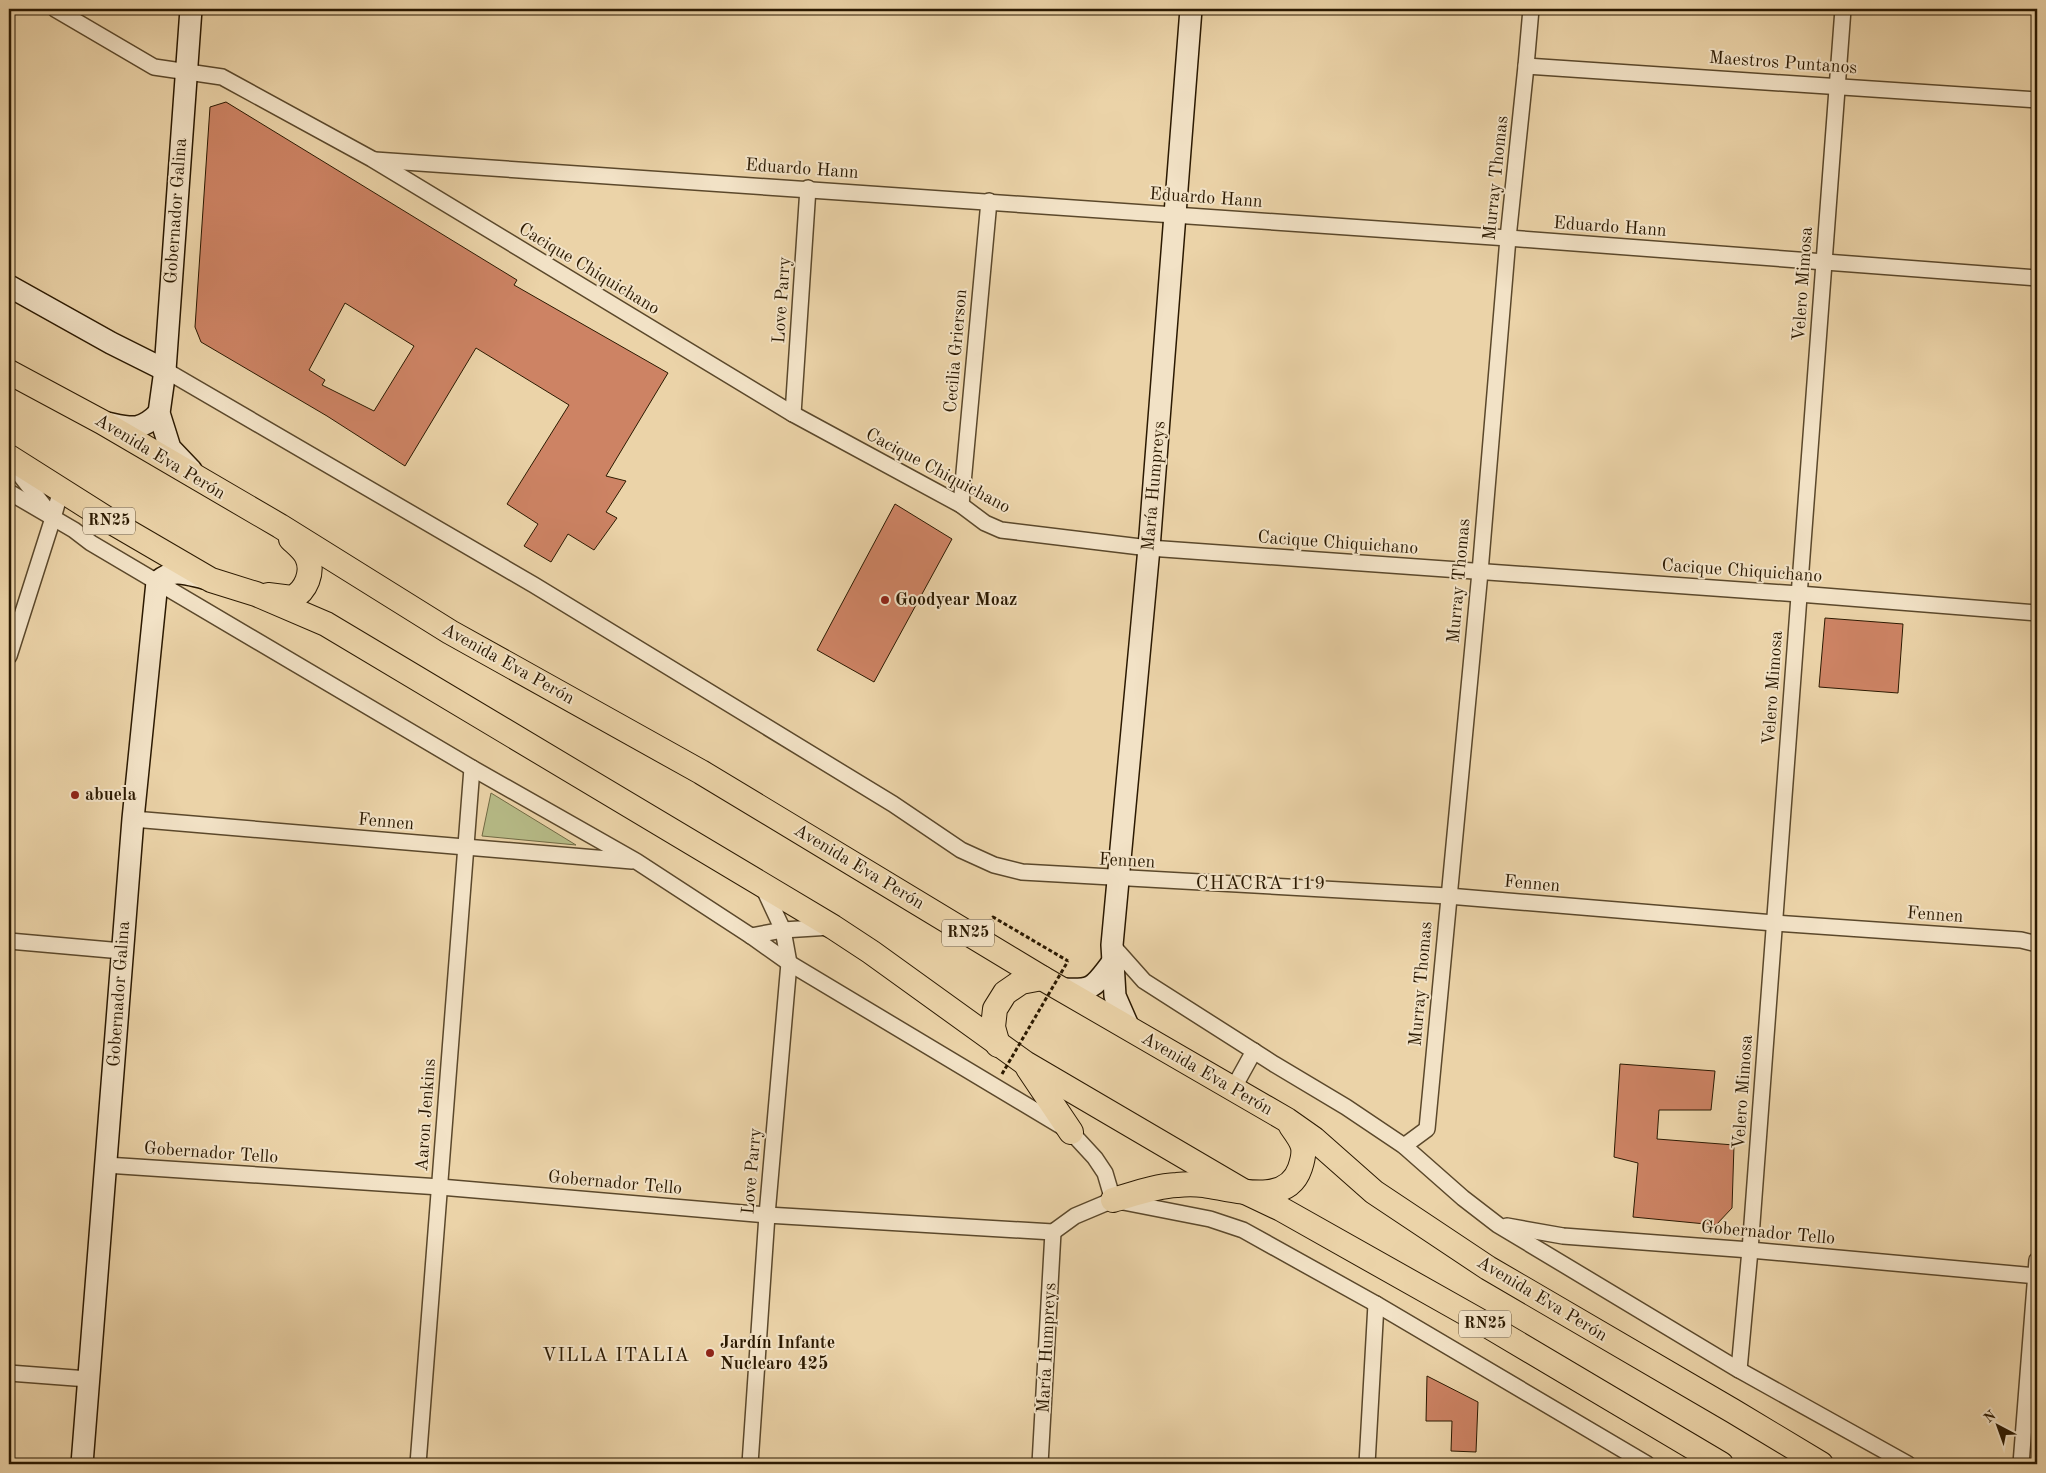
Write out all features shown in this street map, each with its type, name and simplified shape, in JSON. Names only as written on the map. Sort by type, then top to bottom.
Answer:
[{"type":"main road","name":"Avenida Eva Perón","points":[[9,372],[102,422],[280,526],[450,632],[710,777],[1042,978],[1064,989],[1287,1120],[1314,1139],[1374,1192],[1488,1268],[1820,1464]]},
{"type":"main road","points":[[9,382],[40,387]]},
{"type":"main road","name":"RN25","points":[[9,458],[115,524],[211,580],[256,594],[326,624],[833,927],[871,952],[1024,1063],[1245,1192],[1281,1209],[1485,1324],[1721,1464]]},
{"type":"main road","points":[[256,594],[292,598],[302,591],[308,577],[307,558],[280,526]]},
{"type":"main road","points":[[998,1045],[993,1027],[995,1008],[1005,993],[1020,982],[1042,978]]},
{"type":"main road","points":[[1024,1063],[1071,1132]]},
{"type":"main road","points":[[1113,1200],[1176,1185],[1202,1185],[1245,1192],[1268,1192],[1282,1188],[1298,1176],[1304,1156],[1304,1144],[1287,1120]]},
{"type":"street","name":"Cacique Chiquichano","points":[[55,9],[154,68],[222,76],[372,159],[793,414],[961,505],[985,522],[1001,530],[1149,548],[1799,594],[2037,613]]},
{"type":"street","name":"Gobernador Galina","points":[[159,414],[165,370],[191,9]]},
{"type":"street","name":"María Humpreys","points":[[1128,1028],[1115,996],[1112,954],[1149,548],[1191,9]]},
{"type":"street","name":"Murray Thomas","points":[[1404,1146],[1427,1129],[1480,572],[1508,238],[1531,9]]},
{"type":"street","name":"Velero Mimosa","points":[[1739,1370],[1750,1250],[1843,9]]},
{"type":"street","name":"Maestros Puntanos","points":[[1526,66],[2037,100]]},
{"type":"street","name":"Eduardo Hann","points":[[372,159],[1508,238],[2037,278]]},
{"type":"street","name":"Love Parry","points":[[793,414],[808,188]]},
{"type":"street","name":"Cecilia Grierson","points":[[961,505],[989,201]]},
{"type":"street","points":[[9,286],[165,370]]},
{"type":"street","name":"Fennen","points":[[165,370],[534,585],[892,804],[961,850],[994,865],[1022,872],[1118,879],[1448,896],[1774,923],[2021,940],[2037,944]]},
{"type":"street","points":[[102,422],[133,428],[148,424],[159,414],[170,448],[203,482]]},
{"type":"street","points":[[9,458],[53,518]]},
{"type":"street","points":[[9,656],[53,518],[60,490]]},
{"type":"street","points":[[9,492],[91,543],[472,768],[636,861],[789,963],[1071,1132],[1095,1158],[1105,1173],[1113,1200]]},
{"type":"street","points":[[157,582],[167,574],[184,573],[211,580]]},
{"type":"street","name":"Gobernador Galina","points":[[82,1464],[133,819],[157,582]]},
{"type":"street","name":"Aaron Jenkins","points":[[418,1464],[472,768]]},
{"type":"street","name":"Fennen","points":[[133,819],[636,861]]},
{"type":"street","name":"Love Parry","points":[[750,1464],[767,1215],[789,963],[783,930],[763,885]]},
{"type":"street","points":[[751,936],[783,930],[833,927]]},
{"type":"street","points":[[9,941],[122,951]]},
{"type":"street","points":[[1064,989],[1082,991],[1094,986],[1112,954],[1144,981],[1346,1107],[1404,1146],[1463,1198],[1498,1225],[1739,1370],[1908,1464]]},
{"type":"street","points":[[1233,1089],[1254,1051]]},
{"type":"street","name":"Gobernador Tello","points":[[106,1165],[440,1187],[767,1215],[1053,1232]]},
{"type":"street","points":[[1053,1232],[1075,1216],[1113,1200],[1210,1219],[1243,1230],[1376,1304],[1647,1464]]},
{"type":"street","name":"Gobernador Tello","points":[[1498,1225],[1563,1236],[1750,1250],[2036,1276]]},
{"type":"street","name":"María Humpreys","points":[[1040,1464],[1053,1232]]},
{"type":"street","points":[[2020,1464],[2035,1312],[2037,1260]]},
{"type":"street","points":[[1367,1464],[1376,1304]]},
{"type":"street","points":[[9,1373],[88,1379]]},
{"type":"path","points":[[998,928],[989,923],[993,917],[1068,961],[1002,1074]]},
{"type":"green space","points":[[491,793],[576,845],[482,836]]},
{"type":"building","points":[[226,102],[517,280],[514,285],[668,373],[606,476],[626,481],[606,512],[617,518],[594,550],[568,534],[551,562],[524,546],[538,524],[507,504],[569,405],[476,348],[405,466],[327,416],[201,342],[195,327],[210,107]],"holes":[[[345,303],[414,346],[374,411],[322,385],[325,380],[309,370]]]},
{"type":"building","points":[[895,504],[952,539],[874,682],[817,650]]},
{"type":"building","points":[[1825,618],[1903,624],[1898,693],[1819,687]]},
{"type":"building","points":[[1620,1064],[1715,1071],[1711,1110],[1659,1110],[1657,1139],[1734,1145],[1732,1208],[1716,1225],[1633,1217],[1638,1163],[1614,1157]]},
{"type":"building","points":[[1427,1376],[1478,1402],[1476,1452],[1451,1451],[1452,1421],[1426,1421]]},
{"type":"place","name":"Goodyear Moaz","points":[[885,600]]},
{"type":"place","name":"abuela","points":[[75,795]]},
{"type":"place","name":"Jardín Infante Nuclearo 425","points":[[710,1353]]},
{"type":"district","name":"CHACRA 119","points":[[1261,884]]},
{"type":"district","name":"VILLA ITALIA","points":[[616,1356]]}]
